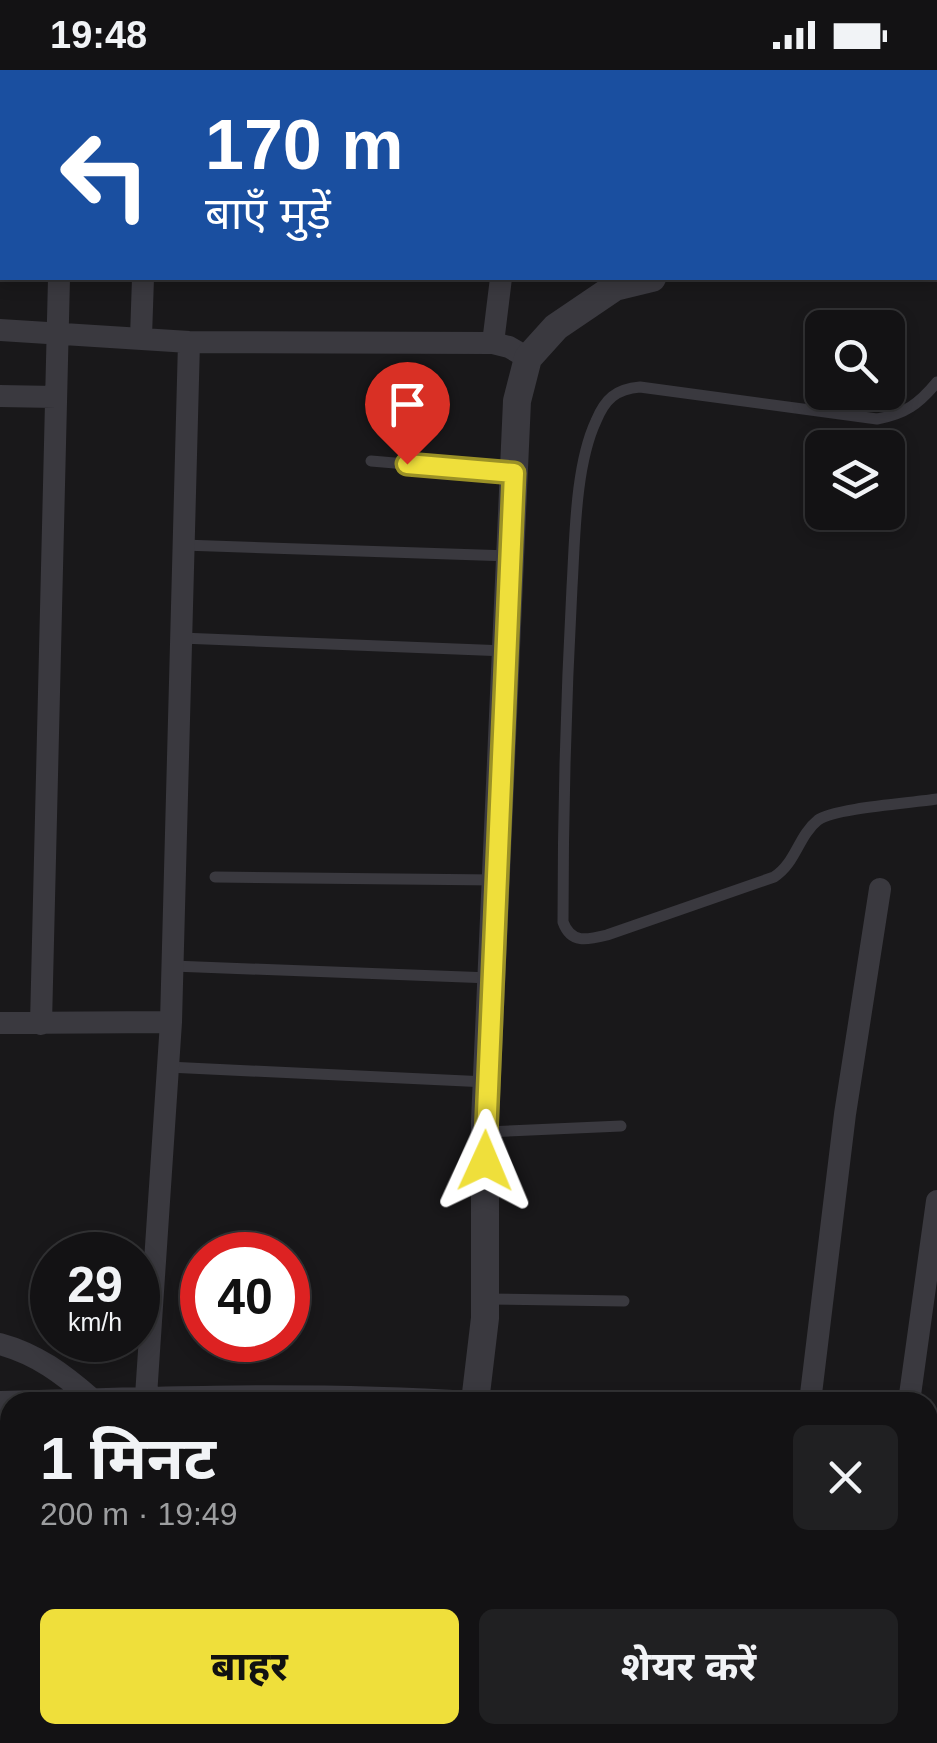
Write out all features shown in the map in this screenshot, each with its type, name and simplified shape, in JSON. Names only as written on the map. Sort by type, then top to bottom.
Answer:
[{"type":"street","points":[[41,1024],[59,280]]},
{"type":"street","points":[[141,337],[144,280]]},
{"type":"street","points":[[493,343],[500,280]]},
{"type":"street","points":[[473,1392],[484,1298],[485,1127],[517,401],[528,358],[556,327],[621,282]]},
{"type":"street","points":[[0,330],[189,342],[493,343],[528,358]]},
{"type":"street","points":[[157,1392],[189,342]]},
{"type":"street","points":[[0,396],[56,397]]},
{"type":"street","points":[[811,1392],[845,1114],[880,889]]},
{"type":"street","points":[[0,1024],[171,1022]]},
{"type":"street","points":[[911,1392],[937,1201]]},
{"type":"street","points":[[0,1344],[22,1350],[56,1368],[82,1392]]},
{"type":"lane","points":[[937,382],[908,411],[877,419],[640,387],[614,393],[605,404],[594,423],[586,458],[574,560],[563,745],[563,922],[568,933],[578,939],[607,936],[774,877],[791,864],[810,829],[826,816],[937,799]]},
{"type":"lane","points":[[371,461],[514,473]]},
{"type":"lane","points":[[184,545],[510,556]]},
{"type":"lane","points":[[181,638],[506,651]]},
{"type":"lane","points":[[215,878],[496,880]]},
{"type":"lane","points":[[172,966],[491,978]]},
{"type":"lane","points":[[168,1068],[487,1082]]},
{"type":"lane","points":[[485,1127],[621,1126]]},
{"type":"lane","points":[[484,1298],[624,1302]]},
{"type":"route","points":[[407,464],[514,473],[485,1161]]}]
